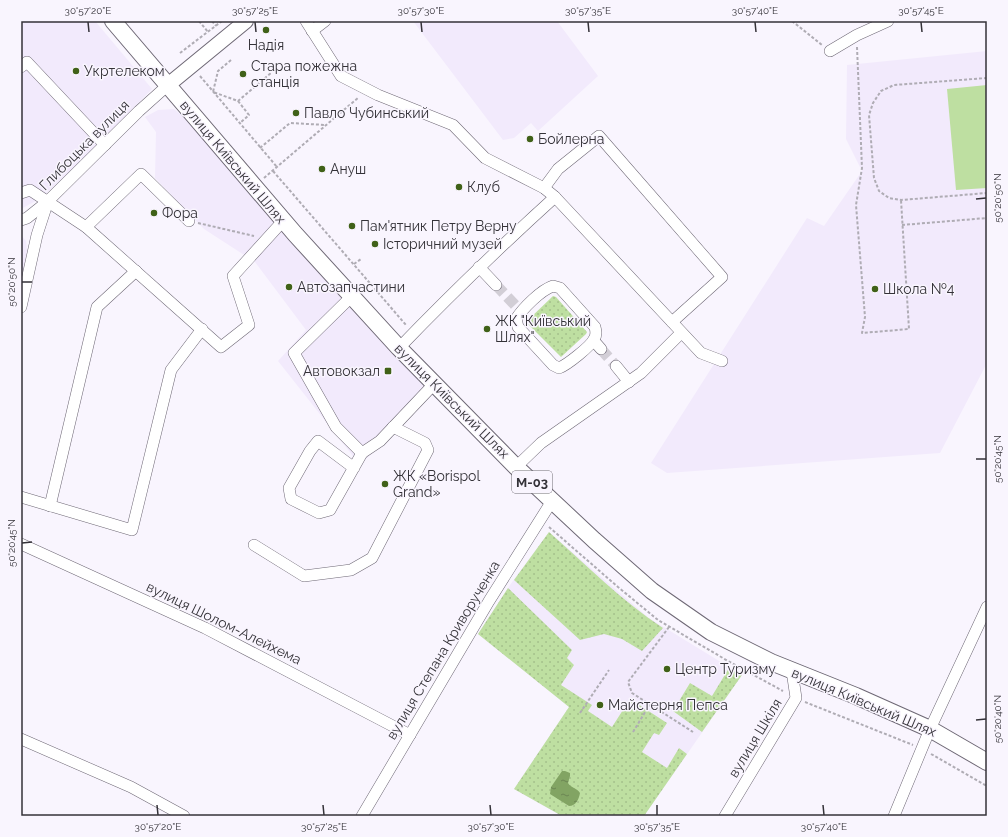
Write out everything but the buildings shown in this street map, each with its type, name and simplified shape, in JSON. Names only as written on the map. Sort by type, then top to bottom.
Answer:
[{"type":"highway","name":"вулиця Київський Шлях","points":[[113,21],[283,220],[351,297],[399,348],[516,467],[652,591],[710,632],[771,662],[856,696],[930,729],[987,762]]},
{"type":"main road","points":[[168,85],[246,21]]},
{"type":"street","points":[[325,21],[309,26],[340,76],[367,90],[453,125],[485,158],[544,188],[555,197],[701,354],[722,361]]},
{"type":"street","points":[[830,51],[857,35],[888,21]]},
{"type":"street","points":[[21,67],[27,62],[105,145]]},
{"type":"street","name":"Глибоцька вулиця","points":[[21,307],[38,235],[48,201],[168,85]]},
{"type":"street","points":[[544,188],[558,169],[599,136],[722,277],[672,322]]},
{"type":"street","points":[[86,227],[140,174],[189,221]]},
{"type":"street","points":[[21,193],[30,190],[86,227],[221,347],[249,325],[233,276],[283,220]]},
{"type":"street","points":[[399,348],[479,267],[555,197]]},
{"type":"street","points":[[21,220],[27,218],[48,201]]},
{"type":"street","points":[[479,267],[496,285]]},
{"type":"street","points":[[50,506],[97,307],[136,271]]},
{"type":"street","points":[[553,286],[560,288],[595,327],[598,345],[567,365],[559,368],[553,365],[518,326],[516,319],[518,308],[546,288],[553,286]]},
{"type":"street","points":[[351,297],[294,353],[336,427],[362,453]]},
{"type":"street","points":[[21,497],[132,530],[171,370],[202,329]]},
{"type":"street","points":[[516,467],[541,443],[641,374],[681,333]]},
{"type":"street","points":[[616,366],[629,382]]},
{"type":"street","points":[[354,468],[318,442],[310,451],[289,488],[291,499],[319,513],[330,510],[354,468],[362,453],[380,441],[434,384]]},
{"type":"street","points":[[254,545],[304,576],[351,570],[372,558],[428,450],[425,443],[393,427]]},
{"type":"street","name":"вулиця Степана Криворученка","points":[[362,816],[489,601],[552,500]]},
{"type":"street","name":"вулиця Шолом-Алейхема","points":[[21,544],[205,628],[410,735]]},
{"type":"street","points":[[894,816],[930,729],[987,606]]},
{"type":"street","name":"вулиця Шкіля","points":[[725,816],[796,698],[792,671]]},
{"type":"street","points":[[21,739],[131,787],[184,816]]},
{"type":"path","points":[[199,21],[208,32]]},
{"type":"path","points":[[212,21],[216,26]]},
{"type":"path","points":[[180,54],[222,21]]},
{"type":"path","points":[[792,21],[830,51]]},
{"type":"path","points":[[857,35],[862,168],[856,205],[865,317],[862,333],[909,329],[901,200]]},
{"type":"path","points":[[213,92],[218,71],[231,60]]},
{"type":"path","points":[[238,101],[272,72]]},
{"type":"path","points":[[200,76],[277,168]]},
{"type":"path","points":[[987,78],[894,85],[881,92],[873,103],[869,115],[874,178],[880,191],[889,198],[901,200],[987,193]]},
{"type":"path","points":[[264,178],[367,90]]},
{"type":"path","points":[[213,92],[238,101],[249,115],[240,123]]},
{"type":"path","points":[[260,148],[290,123],[326,125]]},
{"type":"path","points":[[273,171],[414,333]]},
{"type":"path","points":[[902,225],[987,218]]},
{"type":"path","points":[[189,221],[266,239]]},
{"type":"path","points":[[354,264],[361,259]]},
{"type":"path","points":[[669,627],[628,682],[632,693],[692,732]]},
{"type":"path","points":[[580,712],[609,670]]},
{"type":"path","points":[[633,732],[650,704]]},
{"type":"shaded area","points":[[21,21],[95,21],[152,89],[94,148],[41,198],[21,209]]},
{"type":"shaded area","points":[[413,21],[557,21],[598,76],[538,131],[531,123],[514,138],[503,140]]},
{"type":"shaded area","name":"Школа №4","points":[[987,51],[987,363],[940,453],[667,473],[651,463],[807,218],[824,226],[862,171],[846,139],[847,65]]},
{"type":"shaded area","points":[[987,85],[987,188],[956,190],[947,89]]},
{"type":"shaded area","points":[[174,109],[186,119],[434,392],[360,465],[278,361],[306,330],[255,262],[204,229],[155,178],[156,132],[145,117],[158,110]]},
{"type":"shaded area","points":[[21,235],[26,241],[27,251],[21,281]]},
{"type":"shaded area","points":[[553,296],[556,297],[587,332],[561,357],[528,324],[527,321]]},
{"type":"shaded area","points":[[549,532],[649,618],[742,675],[644,816],[562,816],[514,789],[569,707],[478,634],[510,585]]},
{"type":"shaded area","points":[[549,532],[633,607],[663,628],[642,651],[622,639],[604,634],[580,640],[514,580]]},
{"type":"shaded area","points":[[508,588],[572,650],[567,658],[574,665],[561,685],[592,705],[588,711],[612,727],[630,699],[667,723],[659,735],[654,733],[642,752],[667,768],[679,748],[687,754],[644,816],[562,816],[514,789],[569,707],[478,634]]},
{"type":"shaded area","points":[[729,668],[742,675],[702,732],[673,711],[690,683],[712,696]]},
{"type":"water","points":[[562,771],[570,773],[568,783],[580,793],[577,802],[571,806],[550,794],[551,787]]},
{"type":"tunnel","points":[[496,285],[515,305]]},
{"type":"tunnel","points":[[601,349],[616,366]]},
{"type":"place","name":"Надія","points":[[266,30]]},
{"type":"place","name":"Укртелеком","points":[[76,71]]},
{"type":"place","name":"Стара пожежна станція","points":[[243,74]]},
{"type":"place","name":"Павло Чубинський","points":[[296,113]]},
{"type":"place","name":"Бойлерна","points":[[530,139]]},
{"type":"place","name":"Ануш","points":[[322,169]]},
{"type":"place","name":"Клуб","points":[[459,187]]},
{"type":"place","name":"Фора","points":[[154,213]]},
{"type":"place","name":"Пам'ятник Петру Верну","points":[[352,226]]},
{"type":"place","name":"Історичний музей","points":[[375,244]]},
{"type":"place","name":"Автозапчастини","points":[[289,287]]},
{"type":"place","name":"Школа №4","points":[[875,289]]},
{"type":"place","name":"ЖК \"Київський Шлях\"","points":[[487,329]]},
{"type":"place","name":"Автовокзал","points":[[388,371]]},
{"type":"place","name":"ЖК «Borispol Grand»","points":[[385,484]]},
{"type":"place","name":"Центр Туризму","points":[[667,669]]},
{"type":"place","name":"Майстерня Пепса","points":[[600,705]]}]
